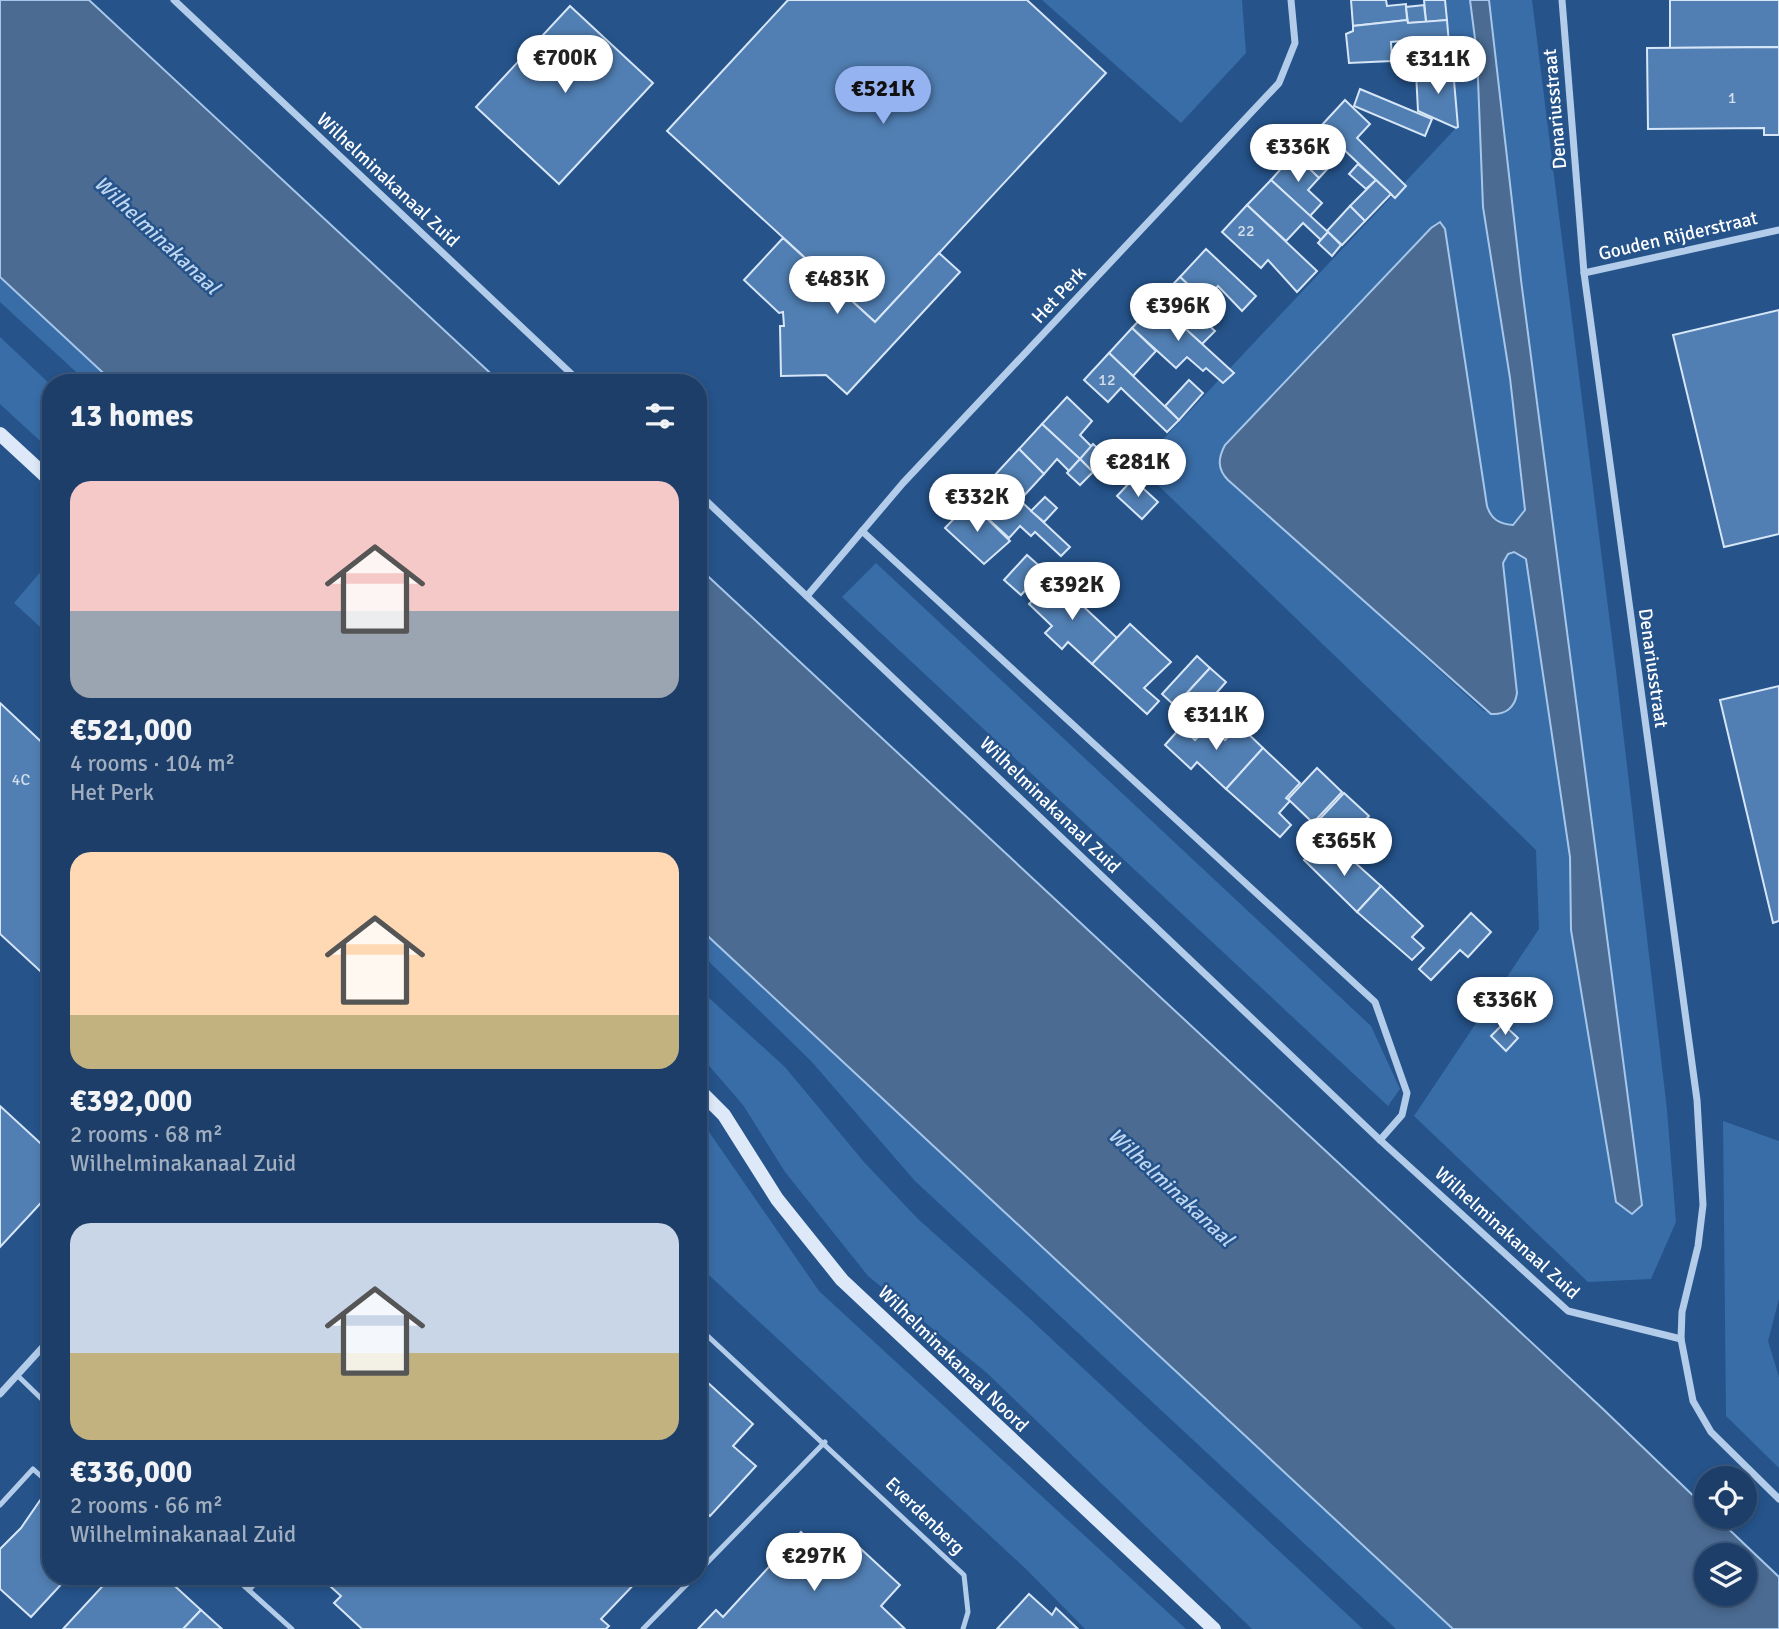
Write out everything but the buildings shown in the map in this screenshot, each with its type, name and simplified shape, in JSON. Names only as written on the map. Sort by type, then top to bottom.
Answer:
[{"type":"street","name":"Wilhelminakanaal Zuid","points":[[174,0],[571,374]]},
{"type":"street","name":"Het Perk","points":[[807,596],[862,531],[1279,83],[1296,43],[1291,0]]},
{"type":"street","name":"Denariusstraat","points":[[1562,0],[1584,274],[1697,1100],[1703,1205],[1698,1246],[1682,1312],[1681,1339]]},
{"type":"street","name":"Gouden Rijderstraat","points":[[1584,274],[1779,230]]},
{"type":"street","points":[[0,433],[42,473]]},
{"type":"street","name":"Wilhelminakanaal Zuid","points":[[707,502],[1380,1140],[1567,1311],[1681,1339]]},
{"type":"street","points":[[862,531],[1375,1002],[1407,1093],[1402,1115],[1380,1140]]},
{"type":"street","name":"Wilhelminakanaal Noord","points":[[707,1098],[724,1115],[777,1199],[842,1280],[1214,1629]]},
{"type":"street","points":[[1681,1339],[1693,1401],[1711,1432],[1779,1499]]},
{"type":"street","points":[[0,1394],[42,1348]]},
{"type":"lane","name":"Everdenberg","points":[[707,1335],[825,1442],[964,1575],[968,1612],[963,1629]]},
{"type":"lane","points":[[17,1375],[42,1399]]},
{"type":"lane","points":[[707,1563],[825,1442]]},
{"type":"lane","points":[[0,1506],[33,1469],[42,1477]]},
{"type":"lane","points":[[243,1585],[292,1629]]},
{"type":"lane","points":[[249,1590],[254,1585]]},
{"type":"lane","points":[[643,1629],[686,1585]]},
{"type":"shaded area","points":[[1042,0],[1242,0],[1246,53],[1181,123]]},
{"type":"shaded area","points":[[1444,0],[1470,0],[1477,54],[1483,207],[1510,378],[1525,510],[1513,525],[1496,520],[1487,506],[1445,229],[1436,223],[1225,445],[1220,454],[1222,473],[1484,711],[1498,714],[1513,707],[1517,693],[1503,563],[1508,554],[1514,552],[1526,559],[1570,857],[1571,931],[1616,1202],[1632,1214],[1642,1205],[1521,280],[1489,0],[1532,0],[1616,671],[1667,1110],[1676,1222],[1651,1279],[1588,1282],[1414,1116],[1539,929],[1536,850],[1138,466],[1456,128]]},
{"type":"shaded area","points":[[0,277],[104,374],[78,374],[0,302]]},
{"type":"shaded area","points":[[0,337],[42,377],[42,443],[0,404]]},
{"type":"shaded area","points":[[876,563],[1371,1026],[1400,1089],[1388,1106],[842,597]]},
{"type":"shaded area","points":[[42,570],[42,629],[14,603]]},
{"type":"shaded area","points":[[707,935],[1453,1629],[1396,1629],[915,1181],[811,1061],[707,960]]},
{"type":"shaded area","points":[[707,996],[785,1067],[864,1162],[918,1219],[1028,1317],[1363,1629],[1252,1629],[987,1373],[868,1276],[785,1172],[743,1105],[707,1063]]},
{"type":"shaded area","points":[[1723,1121],[1779,1141],[1779,1299],[1768,1341],[1779,1377],[1779,1468],[1726,1416]]},
{"type":"shaded area","points":[[707,1129],[819,1291],[1186,1629],[1085,1629],[1027,1570],[707,1273]]},
{"type":"water","name":"Wilhelminakanaal","points":[[0,0],[89,0],[491,374],[104,374],[0,277]]},
{"type":"water","points":[[1470,0],[1489,0],[1521,280],[1642,1205],[1632,1214],[1616,1202],[1571,930],[1570,857],[1526,559],[1514,552],[1508,554],[1503,563],[1517,693],[1508,710],[1491,714],[1228,480],[1220,463],[1225,445],[1431,228],[1440,222],[1445,229],[1487,506],[1496,520],[1513,525],[1525,510],[1510,378],[1483,207],[1477,54]]},
{"type":"water","name":"Wilhelminakanaal","points":[[707,575],[1694,1496],[1694,1529],[1729,1529],[1743,1543],[1694,1543],[1694,1606],[1757,1606],[1757,1556],[1779,1577],[1779,1629],[1453,1629],[707,935]]}]
